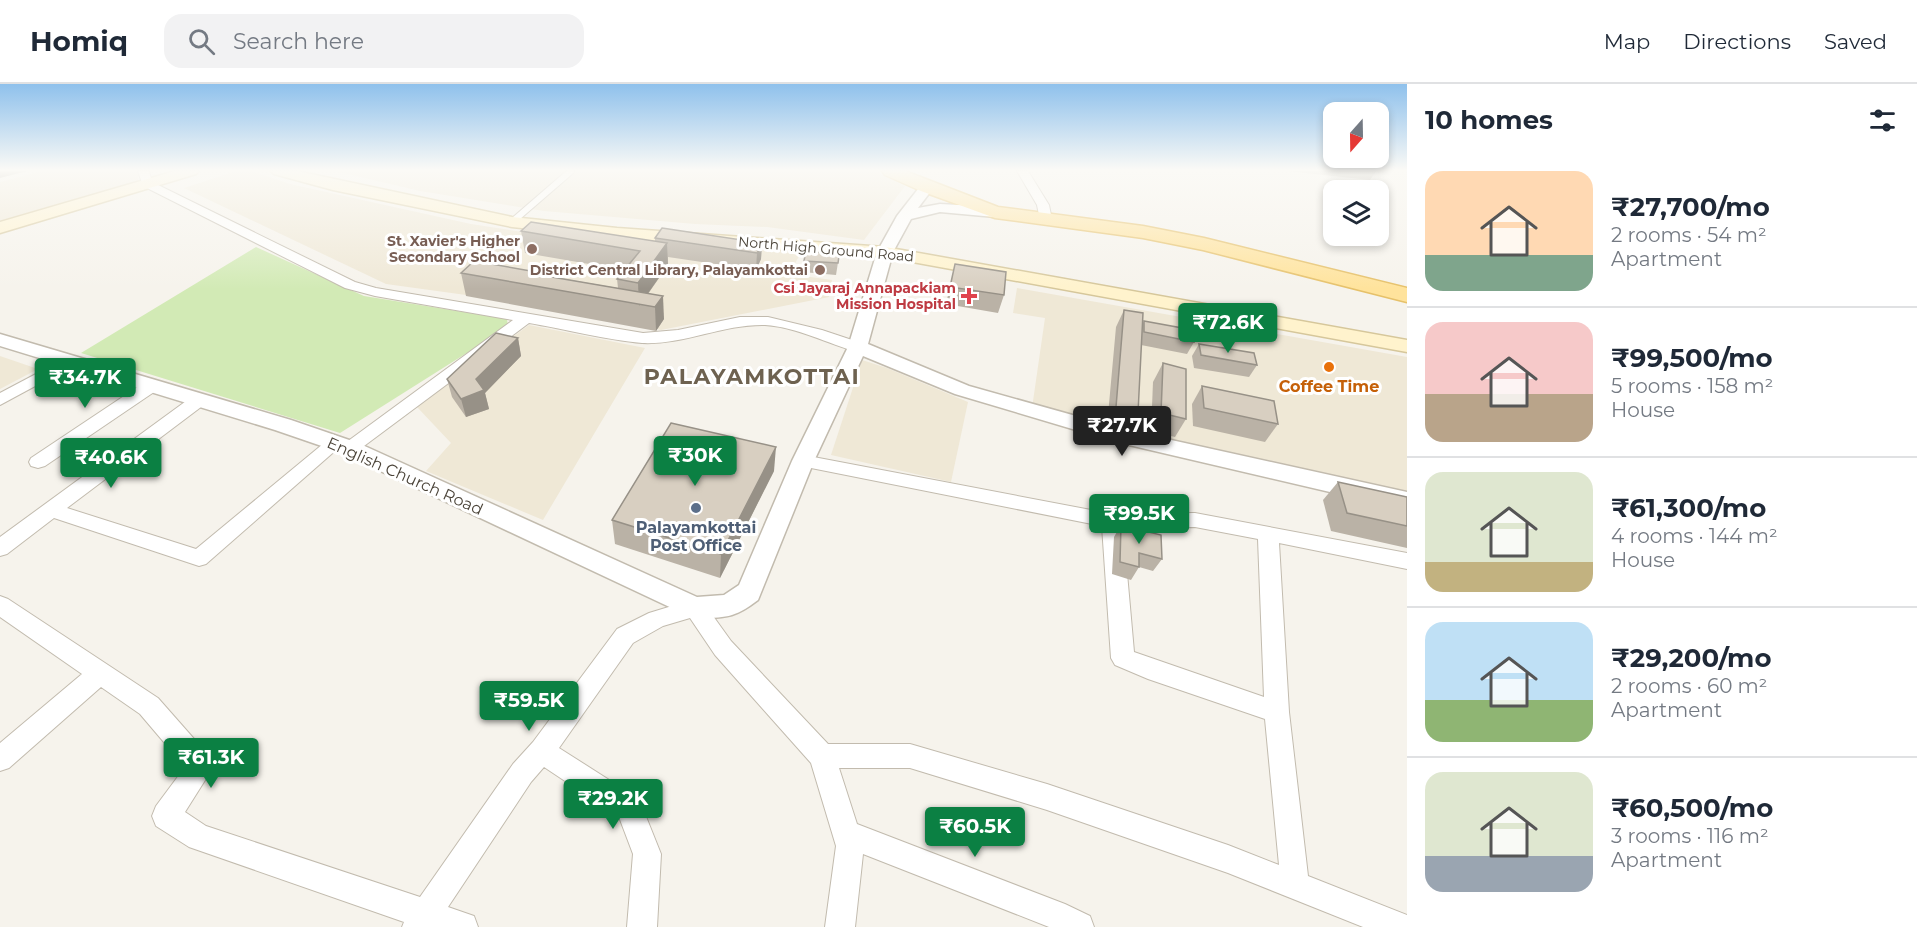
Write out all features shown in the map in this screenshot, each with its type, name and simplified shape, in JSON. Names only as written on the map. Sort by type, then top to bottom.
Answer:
[{"type":"main road","points":[[0,228],[51,210]]},
{"type":"main road","name":"North High Ground Road","points":[[455,210],[512,222],[617,233],[885,252],[1407,346]]},
{"type":"main road","points":[[990,210],[1143,232],[1204,244],[1407,295]]},
{"type":"street","points":[[207,210],[350,285],[375,292],[643,338],[678,335],[740,321],[768,321],[817,333],[858,347],[962,390],[1124,437],[1407,501]]},
{"type":"street","points":[[421,921],[522,773],[542,751],[626,636],[657,619],[695,609],[730,606],[749,592],[803,461],[858,347],[885,252],[909,210]]},
{"type":"street","points":[[905,216],[930,210]]},
{"type":"street","points":[[972,210],[995,212]]},
{"type":"street","points":[[1044,210],[1046,220]]},
{"type":"street","points":[[51,510],[199,558],[342,446],[526,318]]},
{"type":"street","name":"English Church Road","points":[[0,340],[342,446],[695,609]]},
{"type":"street","points":[[0,400],[70,361]]},
{"type":"street","points":[[38,462],[151,386]]},
{"type":"street","points":[[0,548],[199,400]]},
{"type":"street","points":[[803,461],[1112,520],[1195,520],[1407,561]]},
{"type":"street","points":[[1112,520],[1123,658],[1148,669],[1277,712]]},
{"type":"street","points":[[1268,534],[1277,712],[1296,885]]},
{"type":"street","points":[[0,605],[149,706],[201,766],[166,816],[199,837],[421,921],[463,927]]},
{"type":"street","points":[[695,609],[723,648],[822,756],[849,835],[850,846],[840,927]]},
{"type":"street","points":[[0,759],[100,673]]},
{"type":"street","points":[[542,751],[629,808],[647,854],[642,927]]},
{"type":"street","points":[[822,756],[910,756],[1047,797],[1228,859],[1401,927]]},
{"type":"street","points":[[849,835],[1055,914],[1079,927]]},
{"type":"lane","points":[[512,222],[525,210]]},
{"type":"shaded area","points":[[0,210],[37,210],[0,221]]},
{"type":"shaded area","name":"St. Xavier's Higher Secondary School","points":[[231,210],[409,210],[471,224],[549,236],[802,251],[789,274],[832,280],[829,297],[661,330],[466,295],[386,284]]},
{"type":"shaded area","points":[[540,210],[887,210],[864,240],[767,227],[695,224]]},
{"type":"shaded area","points":[[1017,288],[1407,357],[1407,495],[1136,437],[1032,408],[1045,318],[1013,313]]},
{"type":"shaded area","points":[[529,325],[645,348],[543,520],[426,471],[451,443],[417,407]]},
{"type":"shaded area","points":[[0,356],[38,369],[0,389]]},
{"type":"shaded area","points":[[862,360],[968,402],[951,482],[831,455]]},
{"type":"green space","points":[[256,247],[364,296],[507,319],[508,327],[340,433],[81,353]]},
{"type":"building","points":[[531,222],[667,243],[638,283],[617,279],[640,251],[521,231]]},
{"type":"building","points":[[662,228],[762,243],[757,253],[655,238]]},
{"type":"building","points":[[806,250],[839,256],[838,263],[804,261]]},
{"type":"building","points":[[474,261],[663,296],[655,307],[461,273]]},
{"type":"building","points":[[955,264],[1006,272],[1004,295],[950,287]]},
{"type":"building","points":[[1124,310],[1143,313],[1138,413],[1116,407]]},
{"type":"building","points":[[1144,321],[1193,330],[1194,342],[1144,332]]},
{"type":"building","points":[[496,333],[518,338],[476,379],[484,390],[461,399],[447,379]]},
{"type":"building","points":[[1199,344],[1254,353],[1257,365],[1201,355]]},
{"type":"building","points":[[1163,363],[1186,369],[1186,419],[1161,413]]},
{"type":"building","points":[[1202,386],[1274,401],[1278,424],[1204,408]]},
{"type":"building","name":"Palayamkottai Post Office","points":[[671,423],[776,447],[721,554],[612,520]]},
{"type":"building","points":[[1338,482],[1407,497],[1407,526],[1347,513]]},
{"type":"building","points":[[1121,525],[1161,535],[1162,559],[1139,553],[1139,567],[1120,562]]},
{"type":"place","name":"St. Xavier's Higher Secondary School","points":[[532,249]]},
{"type":"place","name":"District Central Library, Palayamkottai","points":[[820,270]]},
{"type":"place","name":"Csi Jayaraj Annapackiam Mission Hospital","points":[[969,296]]},
{"type":"place","name":"Coffee Time","points":[[1329,367]]},
{"type":"place","name":"Palayamkottai Post Office","points":[[696,508]]},
{"type":"district","name":"PALAYAMKOTTAI","points":[[752,376]]}]
